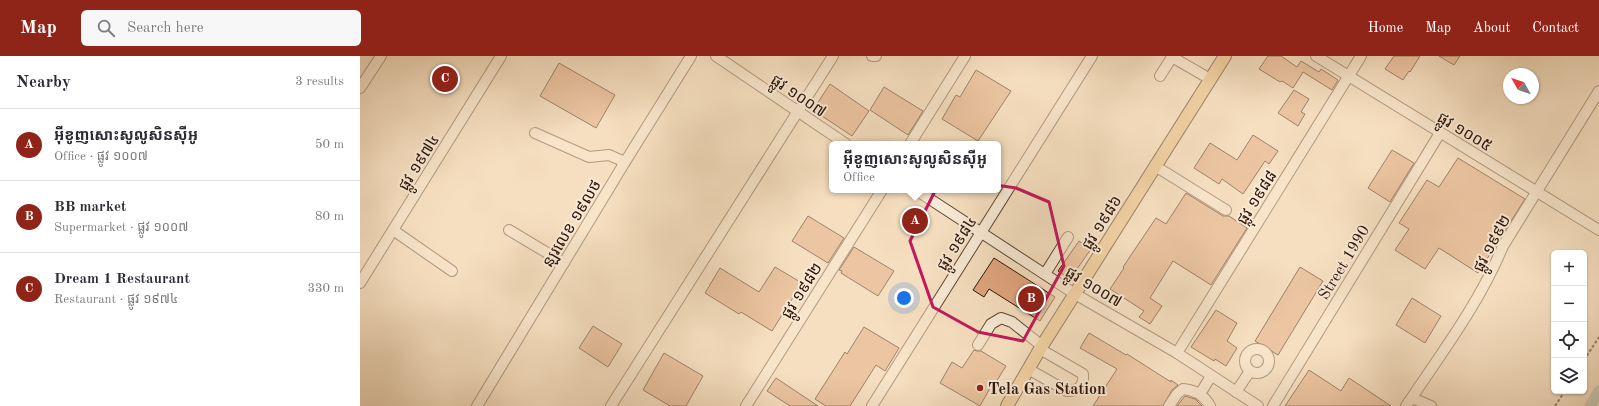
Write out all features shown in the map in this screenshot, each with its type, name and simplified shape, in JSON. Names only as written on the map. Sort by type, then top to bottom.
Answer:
[{"type":"main road","name":"ផ្លូវ ១៩៨៦","points":[[1007,406],[1041,348],[1225,56]]},
{"type":"street","points":[[360,88],[381,56]]},
{"type":"street","name":"ផ្លូវ ១៩៧៤","points":[[360,283],[501,56]]},
{"type":"street","name":"ន្ឡរលេខ ១៩លថ","points":[[476,406],[691,56]]},
{"type":"street","name":"ផ្លូវ ១០០៧","points":[[716,56],[841,141]]},
{"type":"street","points":[[611,406],[833,56]]},
{"type":"street","points":[[912,141],[965,56]]},
{"type":"street","name":"ផ្លូវ ១៩៨៤","points":[[872,406],[1092,56]]},
{"type":"street","name":"ផ្លូវ ១០០៥","points":[[1316,56],[1599,230]]},
{"type":"street","name":"ផ្លុវ ១៩៨៨","points":[[1177,353],[1361,56]]},
{"type":"street","points":[[1160,76],[1172,57],[1210,80]]},
{"type":"street","name":"ផ្លូវ ១៩៩២","points":[[1409,402],[1472,309],[1492,272],[1503,246],[1599,92]]},
{"type":"street","points":[[535,133],[589,157],[609,155],[625,162]]},
{"type":"street","name":"Street 1990","points":[[1273,406],[1440,133]]},
{"type":"street","points":[[1155,166],[1226,210]]},
{"type":"street","name":"ផ្លូវ ១៩៨២","points":[[746,406],[880,193]]},
{"type":"street","name":"ផ្លូវ ១០០៧","points":[[921,193],[1075,294],[1177,353],[1258,406]]},
{"type":"street","points":[[393,230],[452,271]]},
{"type":"street","points":[[508,230],[564,263]]},
{"type":"street","points":[[1045,274],[1068,237]]},
{"type":"street","points":[[978,345],[991,324],[1001,318],[1012,322],[1041,348],[1083,374],[1084,382],[1079,389],[1067,391],[1028,369]]},
{"type":"street","points":[[1236,392],[1250,371]]},
{"type":"street","points":[[1200,394],[1211,376]]},
{"type":"street","points":[[1169,406],[1177,394],[1183,389],[1191,390],[1200,394],[1210,406]]},
{"type":"street","points":[[1409,402],[1431,406]]},
{"type":"path","points":[[1585,358],[1599,337]]},
{"type":"path","points":[[1555,406],[1563,394]]},
{"type":"highlighted area","points":[[942,177],[1016,188],[1049,202],[1064,266],[1023,341],[978,332],[933,307],[910,241]]},
{"type":"building","points":[[1268,56],[1281,56],[1297,67],[1301,61],[1319,72],[1321,69],[1338,80],[1332,90],[1303,72],[1293,88],[1259,69]]},
{"type":"building","points":[[1394,56],[1420,56],[1403,80],[1385,69]]},
{"type":"building","points":[[1439,56],[1460,56],[1454,65]]},
{"type":"building","points":[[559,63],[615,95],[596,128],[540,96]]},
{"type":"building","points":[[976,70],[1011,91],[978,141],[942,119],[956,95],[960,97]]},
{"type":"building","points":[[830,84],[869,111],[852,136],[813,110]]},
{"type":"building","points":[[884,87],[923,111],[908,135],[870,110]]},
{"type":"building","points":[[1294,90],[1309,99],[1301,112],[1305,114],[1298,126],[1278,113]]},
{"type":"building","points":[[1253,135],[1278,151],[1269,164],[1265,161],[1243,194],[1222,179],[1219,184],[1194,168],[1210,143],[1237,160]]},
{"type":"building","points":[[1392,150],[1414,163],[1390,202],[1368,188]]},
{"type":"building","points":[[1458,158],[1525,199],[1478,273],[1439,248],[1425,269],[1395,250],[1409,229],[1399,223],[1427,180],[1439,187]]},
{"type":"building","points":[[1186,193],[1223,216],[1229,216],[1247,228],[1211,285],[1173,261],[1150,298],[1162,306],[1150,324],[1139,317],[1144,311],[1110,289],[1156,218],[1166,224]]},
{"type":"building","points":[[808,216],[844,238],[828,263],[792,241]]},
{"type":"building","points":[[1079,241],[1091,249],[1070,279],[1058,271]]},
{"type":"building","points":[[854,247],[894,271],[878,296],[841,273],[842,271],[839,270]]},
{"type":"building","points":[[994,258],[1055,297],[1040,321],[989,289],[984,297],[973,290]]},
{"type":"building","points":[[775,267],[802,283],[772,331],[741,312],[739,314],[705,293],[720,268],[759,292]]},
{"type":"building","points":[[1300,267],[1323,281],[1278,355],[1255,341]]},
{"type":"building","points":[[1412,298],[1441,316],[1425,343],[1396,325]]},
{"type":"building","points":[[1216,310],[1237,323],[1227,341],[1237,348],[1226,366],[1215,359],[1214,361],[1191,347]]},
{"type":"building","points":[[593,326],[622,344],[608,367],[579,348]]},
{"type":"building","points":[[864,327],[899,348],[885,371],[876,365],[850,406],[826,406],[815,399],[845,352],[847,354]]},
{"type":"building","points":[[1089,333],[1178,385],[1172,390],[1163,406],[1093,406],[1117,369],[1080,348]]},
{"type":"building","points":[[974,350],[981,351],[1006,366],[996,382],[994,381],[980,406],[940,383],[952,362],[962,368]]},
{"type":"building","points":[[664,353],[703,376],[686,406],[670,406],[643,390]]},
{"type":"building","points":[[1309,370],[1341,391],[1349,378],[1391,406],[1285,406]]},
{"type":"building","points":[[776,378],[818,406],[790,406],[767,391]]},
{"type":"building","points":[[1185,396],[1195,399],[1202,406],[1177,406]]},
{"type":"waterway","points":[[1590,406],[1599,391]]},
{"type":"place","name":"Dream 1 Restaurant","points":[[445,79]]},
{"type":"place","name":"អ៊ីខូញសោះសូលូសិនស៊ីអូ","points":[[915,221]]},
{"type":"place","name":"BB market","points":[[1031,299]]},
{"type":"place","name":"Tela Gas Station","points":[[980,388]]}]
